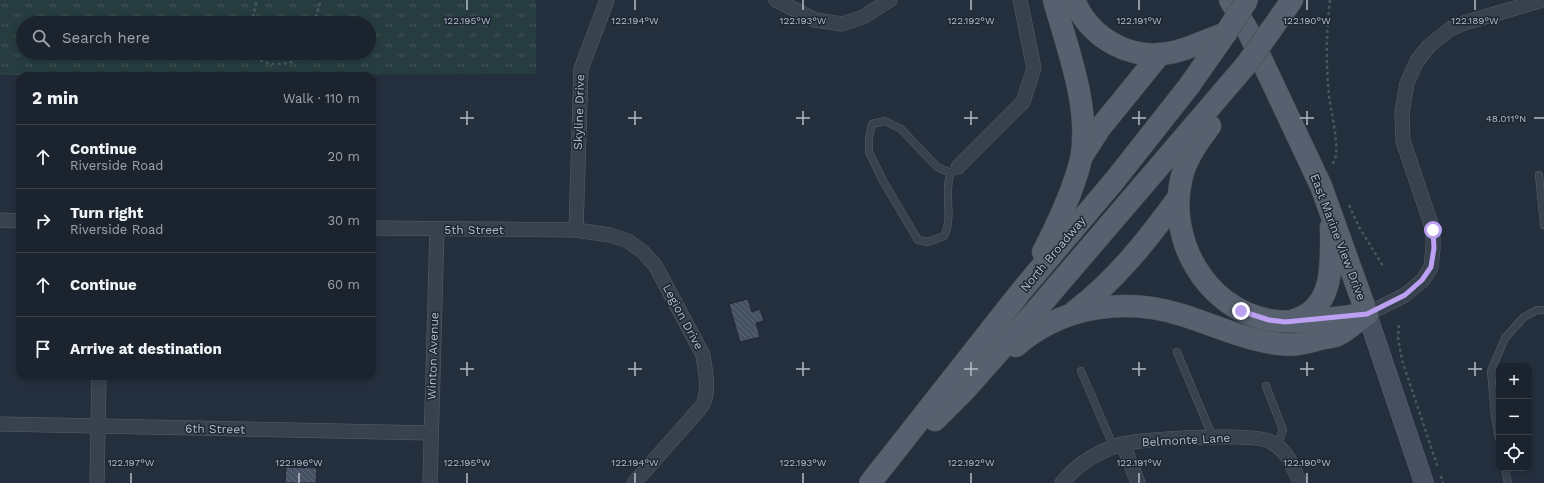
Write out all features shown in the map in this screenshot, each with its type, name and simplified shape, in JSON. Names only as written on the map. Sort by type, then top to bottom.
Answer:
[{"type":"main road","points":[[1022,290],[1058,222],[1072,190],[1081,158],[1083,127],[1080,102],[1073,69],[1054,0]]},
{"type":"main road","points":[[1074,0],[1089,26],[1106,40],[1140,54],[1160,54],[1187,48],[1226,33]]},
{"type":"main road","name":"East Marine View Drive","points":[[1230,0],[1248,32],[1321,186],[1367,314],[1424,483]]},
{"type":"main road","name":"North Broadway","points":[[874,479],[1022,290],[1125,168],[1189,86],[1247,0]]},
{"type":"main road","points":[[1292,0],[1246,65],[1222,109],[1193,150],[1182,175],[1178,198],[1179,221],[1182,238],[1190,258],[1202,278],[1216,293],[1241,311],[1269,320],[1285,322],[1367,314]]},
{"type":"main road","points":[[1081,158],[1100,128],[1160,54]]},
{"type":"main road","name":"North Broadway","points":[[874,479],[965,390],[1038,308],[1246,65]]},
{"type":"main road","points":[[1071,315],[1091,299],[1122,270],[1178,198]]},
{"type":"main road","points":[[1285,322],[1302,317],[1313,309],[1327,290],[1330,271],[1331,211]]},
{"type":"main road","points":[[965,390],[1023,340],[1043,327],[1071,315],[1108,306],[1133,306],[1158,309],[1181,314],[1262,341],[1298,344],[1338,335],[1367,314]]},
{"type":"street","name":"Skyline Drive","points":[[576,230],[580,69],[608,0]]},
{"type":"street","points":[[776,0],[815,20],[842,24],[863,17],[890,0]]},
{"type":"street","points":[[955,170],[1023,102],[1034,68],[1020,0]]},
{"type":"street","points":[[1367,314],[1405,295],[1422,280],[1431,267],[1434,248],[1433,230],[1403,141],[1402,113],[1407,83],[1417,60],[1429,46],[1450,30],[1467,22],[1543,0]]},
{"type":"street","points":[[0,220],[16,221]]},
{"type":"street","name":"5th Street","points":[[376,228],[437,230],[576,230]]},
{"type":"street","name":"Winton Avenue","points":[[430,483],[437,230]]},
{"type":"street","name":"Legion Drive","points":[[576,230],[610,235],[628,242],[643,252],[655,265],[703,355],[706,371],[706,389],[703,403],[634,483]]},
{"type":"street","points":[[97,483],[99,380]]},
{"type":"street","name":"6th Street","points":[[0,424],[431,433]]},
{"type":"street","name":"Belmonte Lane","points":[[1062,483],[1080,465],[1098,453],[1118,446],[1161,439],[1248,437],[1269,441],[1277,446],[1290,460],[1300,483]]},
{"type":"street","points":[[1118,446],[1138,483]]},
{"type":"lane","points":[[885,121],[901,129],[937,167],[955,170],[949,185],[948,228],[944,236],[928,242],[918,240],[882,181],[869,152],[869,138],[872,124],[885,121]]},
{"type":"lane","points":[[1539,175],[1544,225]]},
{"type":"lane","points":[[1498,435],[1495,416],[1491,371],[1505,338],[1524,317],[1537,310],[1544,310]]},
{"type":"lane","points":[[1177,352],[1213,438]]},
{"type":"lane","points":[[1081,371],[1118,446]]},
{"type":"lane","points":[[1266,386],[1284,430],[1277,446]]},
{"type":"lane","points":[[1506,471],[1508,483]]},
{"type":"path","points":[[253,16],[257,0]]},
{"type":"path","points":[[316,16],[321,0]]},
{"type":"path","points":[[1330,0],[1327,20],[1326,50],[1329,95],[1336,145],[1336,154],[1332,167]]},
{"type":"path","points":[[260,60],[263,62],[278,64],[294,60]]},
{"type":"path","points":[[1399,325],[1398,338],[1402,360],[1443,483]]},
{"type":"green space","points":[[0,0],[536,0],[536,74],[376,74],[376,72],[16,72],[16,75],[0,75]]},
{"type":"building","points":[[748,299],[752,312],[760,309],[764,321],[756,323],[760,337],[740,342],[729,304]]},
{"type":"building","points":[[286,467],[317,468],[316,483],[285,483]]},
{"type":"route","points":[[1241,311],[1269,320],[1285,322],[1367,314],[1405,295],[1422,280],[1431,267],[1434,248],[1433,230]]}]
